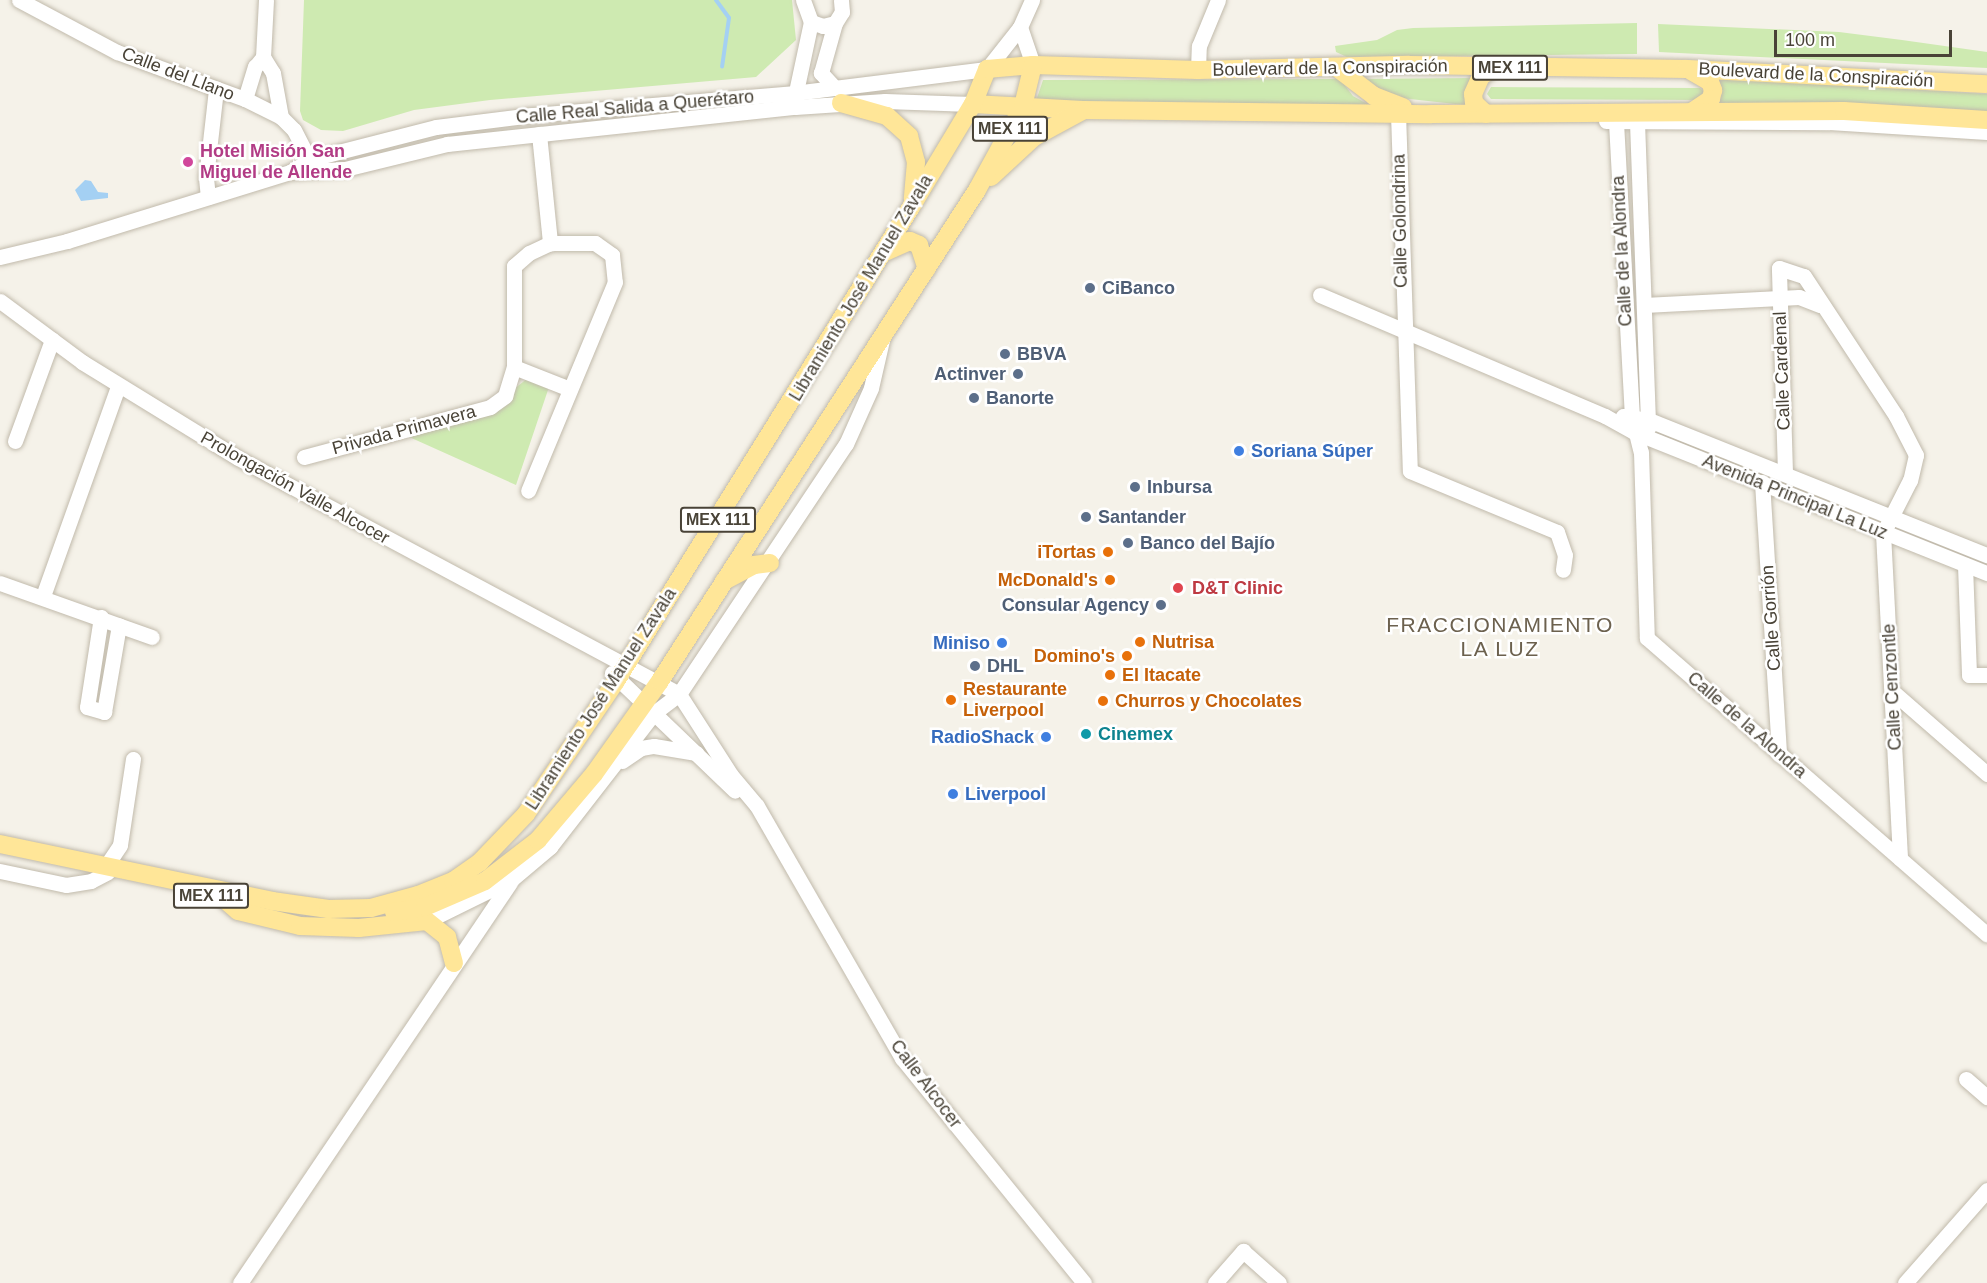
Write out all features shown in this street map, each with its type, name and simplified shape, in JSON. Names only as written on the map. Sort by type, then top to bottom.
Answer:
[{"type":"main road","name":"Boulevard de la Conspiración","points":[[1032,65],[1198,70],[1688,69],[1987,84]]},
{"type":"main road","name":"MEX 111","points":[[977,190],[1023,106],[1032,65],[987,69],[973,104],[1023,106],[1083,110]]},
{"type":"main road","points":[[1336,68],[1374,96],[1431,114]]},
{"type":"main road","points":[[1486,114],[1474,103],[1473,94],[1481,76],[1494,68]]},
{"type":"main road","points":[[1688,69],[1710,82],[1713,90],[1712,99],[1694,111]]},
{"type":"main road","points":[[1894,78],[1987,72]]},
{"type":"main road","points":[[838,96],[887,116],[909,136],[916,162],[911,207]]},
{"type":"main road","name":"Libramiento José Manuel Zavala","points":[[0,850],[328,909],[371,908],[418,895],[453,881],[505,840],[616,681],[882,255],[973,104]]},
{"type":"main road","name":"Boulevard de la Conspiración","points":[[1083,110],[1431,114],[1844,111],[1987,120]]},
{"type":"main road","name":"MEX 111","points":[[977,190],[1034,136],[1083,110]]},
{"type":"main road","name":"Libramiento José Manuel Zavala","points":[[0,843],[224,899],[326,917],[375,915],[424,907],[485,881],[521,854],[560,816],[649,709],[660,681],[720,584],[883,338],[977,190]]},
{"type":"main road","points":[[882,255],[897,244],[910,241],[919,245],[927,269]]},
{"type":"main road","points":[[720,584],[753,565],[770,563]]},
{"type":"main road","points":[[224,899],[238,911],[300,926],[349,928],[427,921],[447,937],[454,963]]},
{"type":"street","name":"Calle del Llano","points":[[19,0],[117,52],[244,99],[281,117],[294,130],[313,165]]},
{"type":"street","points":[[266,0],[263,57],[273,74],[281,117]]},
{"type":"street","points":[[838,96],[822,73],[835,23],[842,12],[841,0]]},
{"type":"street","points":[[987,69],[1020,27],[1032,0]]},
{"type":"street","points":[[1198,70],[1199,46],[1218,0]]},
{"type":"street","points":[[794,100],[811,22],[804,2]]},
{"type":"street","points":[[811,22],[823,26],[835,23]]},
{"type":"street","points":[[1020,27],[1032,65]]},
{"type":"street","points":[[244,99],[255,67],[263,57]]},
{"type":"street","name":"Calle Real Salida a Querétaro","points":[[0,257],[67,241],[446,126],[532,115],[838,96],[987,69]]},
{"type":"street","points":[[208,197],[206,177],[216,89]]},
{"type":"street","name":"Calle Real Salida a Querétaro","points":[[838,96],[973,104]]},
{"type":"street","name":"Calle Real Salida a Querétaro","points":[[313,165],[345,168],[447,144],[794,100]]},
{"type":"street","name":"Calle Golondrina","points":[[1398,113],[1402,329],[1410,471],[1557,532],[1565,555],[1563,570]]},
{"type":"street","points":[[1520,113],[1616,122],[1829,122],[1987,132]]},
{"type":"street","name":"Calle de la Alondra","points":[[1616,122],[1632,417],[1641,435]]},
{"type":"street","name":"Calle de la Alondra","points":[[1637,122],[1648,420],[1641,435],[1647,638],[1987,935]]},
{"type":"street","points":[[528,490],[615,282],[616,267],[604,246],[550,243],[539,134]]},
{"type":"street","name":"Privada Primavera","points":[[304,457],[490,407],[505,396],[514,367],[511,278],[514,266],[529,253],[550,243]]},
{"type":"street","points":[[1820,305],[1799,297],[1780,297],[1779,268],[1804,276],[1820,305],[1896,416],[1916,455],[1910,480],[1893,518],[1883,533]]},
{"type":"street","points":[[1623,272],[1642,271]]},
{"type":"street","name":"Avenida Principal La Luz","points":[[1320,295],[1605,416],[1641,435],[1987,573]]},
{"type":"street","name":"Calle Cardenal","points":[[1644,305],[1780,297],[1785,473]]},
{"type":"street","name":"Prolongación Valle Alcocer","points":[[0,301],[118,386],[238,458],[603,657],[626,664]]},
{"type":"street","points":[[566,827],[649,709],[679,694],[770,563],[846,444],[871,388],[883,338]]},
{"type":"street","points":[[15,441],[52,340]]},
{"type":"street","points":[[514,367],[570,389]]},
{"type":"street","points":[[43,596],[118,386]]},
{"type":"street","name":"Avenida Principal La Luz","points":[[1605,416],[1648,420],[1987,555]]},
{"type":"street","name":"Calle Gorrión","points":[[1762,482],[1779,754]]},
{"type":"street","name":"Calle Cenzontle","points":[[1883,533],[1900,859]]},
{"type":"street","points":[[1965,565],[1969,675],[1987,675]]},
{"type":"street","points":[[0,582],[101,616],[152,637]]},
{"type":"street","points":[[101,616],[87,707],[104,712],[119,624]]},
{"type":"street","points":[[603,657],[616,681]]},
{"type":"street","name":"Calle Alcocer","points":[[626,664],[660,681],[679,694],[732,775],[757,806],[902,1058],[1084,1283]]},
{"type":"street","name":"Calle Alcocer","points":[[616,681],[649,709],[731,788],[757,806]]},
{"type":"street","points":[[1893,692],[1987,774]]},
{"type":"street","points":[[240,1283],[512,879],[566,827],[582,816],[627,755],[654,746],[696,753]]},
{"type":"street","points":[[0,871],[66,885],[91,880],[107,869],[120,845],[134,759]]},
{"type":"street","points":[[427,921],[512,879]]},
{"type":"street","points":[[1966,1079],[1987,1097]]},
{"type":"street","points":[[1905,1283],[1987,1190]]},
{"type":"street","points":[[1215,1283],[1244,1251],[1279,1283]]},
{"type":"green space","points":[[304,0],[792,0],[796,40],[756,77],[490,100],[414,110],[343,131],[321,130],[303,120],[300,111]]},
{"type":"green space","points":[[1637,23],[1637,54],[1347,57],[1336,52],[1335,46],[1377,40],[1397,30],[1413,28]]},
{"type":"green space","points":[[1658,24],[1839,32],[1902,40],[1987,52],[1987,68],[1659,52]]},
{"type":"green space","points":[[1474,78],[1473,106],[1392,97],[1356,79]]},
{"type":"green space","points":[[1717,78],[1987,94],[1987,115],[1718,107],[1722,93]]},
{"type":"green space","points":[[1340,79],[1353,96],[1376,109],[1036,101],[1043,80]]},
{"type":"green space","points":[[1491,87],[1700,88],[1704,92],[1700,100],[1491,99],[1487,94]]},
{"type":"green space","points":[[528,378],[549,387],[516,485],[407,436],[481,415]]},
{"type":"water","points":[[85,180],[91,181],[98,192],[108,193],[108,198],[81,201],[75,190]]},
{"type":"waterway","points":[[716,0],[729,18],[722,67]]},
{"type":"place","name":"Hotel Misión San Miguel de Allende","points":[[188,162]]},
{"type":"place","name":"CiBanco","points":[[1090,288]]},
{"type":"place","name":"BBVA","points":[[1005,354]]},
{"type":"place","name":"Actinver","points":[[1018,374]]},
{"type":"place","name":"Banorte","points":[[974,398]]},
{"type":"place","name":"Soriana Súper","points":[[1239,451]]},
{"type":"place","name":"Inbursa","points":[[1135,487]]},
{"type":"place","name":"Santander","points":[[1086,517]]},
{"type":"place","name":"Banco del Bajío","points":[[1128,543]]},
{"type":"place","name":"iTortas","points":[[1108,552]]},
{"type":"place","name":"McDonald's","points":[[1110,580]]},
{"type":"place","name":"D&T Clinic","points":[[1178,588]]},
{"type":"place","name":"Consular Agency","points":[[1161,605]]},
{"type":"place","name":"Nutrisa","points":[[1140,642]]},
{"type":"place","name":"Miniso","points":[[1002,643]]},
{"type":"place","name":"Domino's","points":[[1127,656]]},
{"type":"place","name":"DHL","points":[[975,666]]},
{"type":"place","name":"El Itacate","points":[[1110,675]]},
{"type":"place","name":"Restaurante Liverpool","points":[[951,700]]},
{"type":"place","name":"Churros y Chocolates","points":[[1103,701]]},
{"type":"place","name":"Cinemex","points":[[1086,734]]},
{"type":"place","name":"RadioShack","points":[[1046,737]]},
{"type":"place","name":"Liverpool","points":[[953,794]]},
{"type":"district","name":"FRACCIONAMIENTO LA LUZ","points":[[1500,637]]}]
